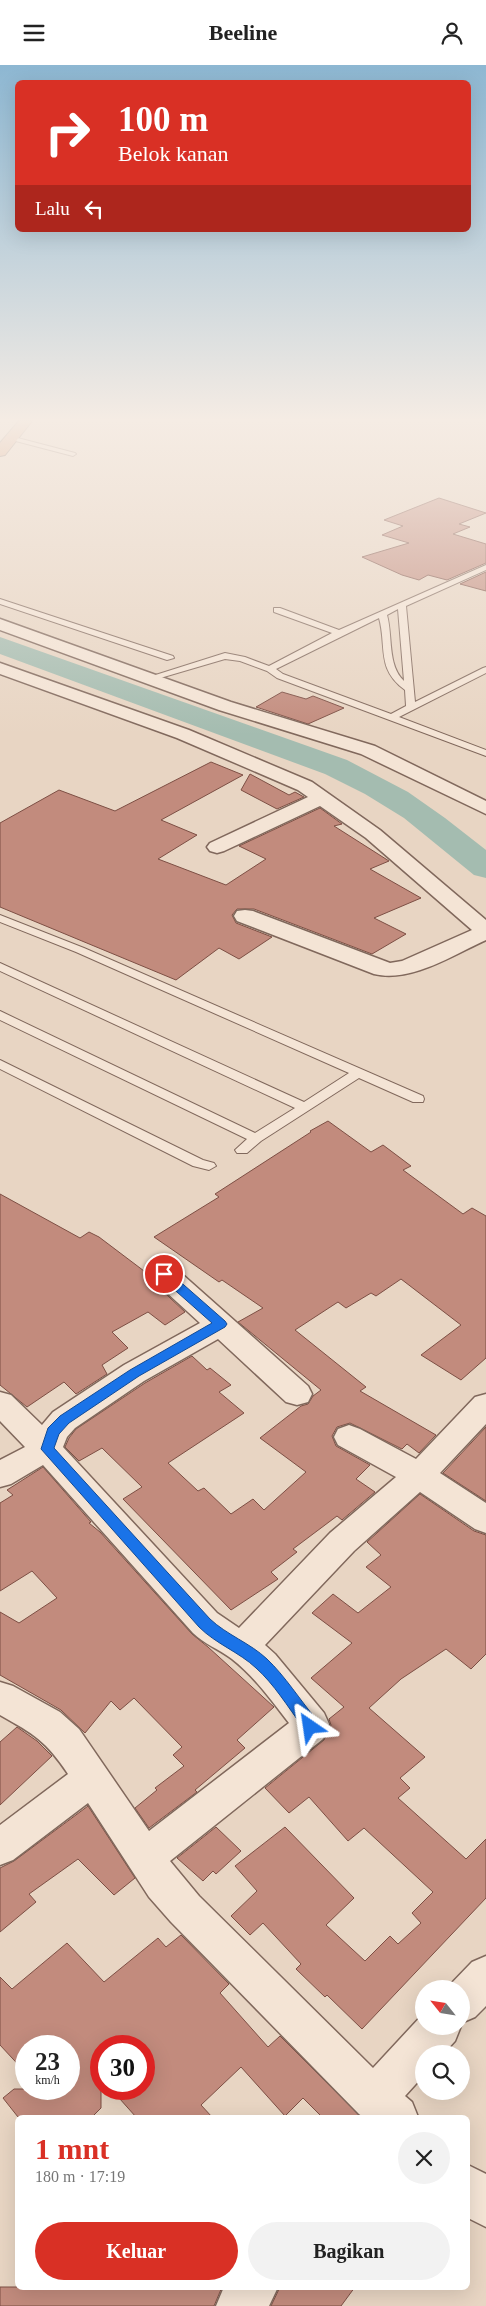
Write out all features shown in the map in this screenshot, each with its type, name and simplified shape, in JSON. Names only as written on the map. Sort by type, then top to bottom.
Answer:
[{"type":"street","points":[[0,624],[273,722],[368,750],[486,808]]},
{"type":"street","points":[[0,668],[225,751],[305,786],[373,834],[486,932],[410,966],[400,970],[391,970],[348,956],[245,916]]},
{"type":"street","points":[[217,847],[323,797]]},
{"type":"street","points":[[164,1274],[297,1394]]},
{"type":"street","points":[[0,1475],[47,1449],[53,1431],[64,1420],[134,1373],[221,1324]]},
{"type":"street","points":[[0,1403],[47,1449],[211,1629],[242,1647],[263,1664],[310,1724],[310,1727],[146,1857]]},
{"type":"street","points":[[242,1647],[342,1542],[419,1475],[486,1405]]},
{"type":"street","points":[[349,1437],[419,1475],[486,1521]]},
{"type":"street","points":[[0,1697],[46,1723],[66,1740],[163,1883],[185,1909],[385,2108],[434,2035]]},
{"type":"street","points":[[0,1847],[91,1779]]},
{"type":"street","points":[[470,1993],[486,1976]]},
{"type":"street","points":[[470,2189],[486,2205]]},
{"type":"street","points":[[239,2306],[252,2290]]},
{"type":"lane","points":[[270,669],[339,633],[486,567]]},
{"type":"lane","points":[[0,601],[170,658]]},
{"type":"lane","points":[[402,604],[411,707]]},
{"type":"lane","points":[[278,610],[339,633]]},
{"type":"lane","points":[[382,613],[387,635],[388,668],[397,681],[410,689]]},
{"type":"lane","points":[[150,678],[220,657],[242,659],[270,669],[280,676],[486,753]]},
{"type":"lane","points":[[392,717],[486,670]]},
{"type":"lane","points":[[0,918],[89,954],[418,1099]]},
{"type":"lane","points":[[0,967],[306,1108]]},
{"type":"lane","points":[[0,1015],[256,1138]]},
{"type":"lane","points":[[0,1064],[198,1163],[209,1166]]},
{"type":"lane","points":[[242,1150],[256,1138],[306,1108],[358,1073]]},
{"type":"building","points":[[403,526],[470,527],[453,534],[486,544],[486,563],[447,580],[428,575],[419,580],[402,575],[362,557],[409,543],[382,535]]},
{"type":"building","points":[[486,572],[486,591],[460,584]]},
{"type":"building","points":[[282,692],[306,699],[313,696],[344,708],[308,724],[256,707]]},
{"type":"building","points":[[211,762],[243,775],[161,820],[197,835],[158,859],[226,885],[266,859],[239,846],[320,808],[342,824],[334,826],[389,861],[370,869],[421,898],[374,918],[406,934],[372,954],[254,909],[237,909],[232,915],[236,923],[272,937],[239,959],[219,948],[176,980],[0,907],[0,823],[59,790],[115,811]]},
{"type":"building","points":[[250,774],[289,795],[295,792],[304,797],[277,809],[241,790]]},
{"type":"building","points":[[328,1121],[371,1152],[383,1145],[411,1166],[403,1170],[463,1214],[472,1208],[486,1216],[486,1358],[461,1380],[421,1355],[461,1325],[401,1279],[376,1296],[371,1293],[346,1308],[338,1302],[295,1330],[366,1387],[360,1391],[436,1435],[419,1453],[407,1444],[402,1449],[350,1423],[337,1427],[332,1436],[336,1446],[370,1465],[356,1479],[375,1492],[342,1520],[337,1516],[293,1549],[297,1552],[271,1572],[278,1579],[231,1610],[123,1499],[142,1487],[102,1448],[79,1461],[65,1447],[76,1429],[145,1383],[192,1356],[207,1370],[210,1368],[231,1385],[219,1392],[244,1413],[168,1463],[198,1491],[204,1488],[231,1514],[253,1499],[264,1510],[306,1472],[260,1438],[301,1406],[308,1404],[313,1396],[321,1390],[238,1322],[263,1308],[222,1280],[219,1282],[154,1237],[219,1197],[215,1194]]},
{"type":"building","points":[[0,1194],[80,1238],[89,1232],[99,1237],[148,1274],[153,1282],[185,1312],[165,1325],[148,1312],[112,1332],[128,1348],[102,1365],[107,1374],[76,1394],[64,1382],[27,1407],[0,1385]]},
{"type":"building","points":[[486,1427],[486,1501],[443,1473]]},
{"type":"building","points":[[43,1467],[91,1522],[89,1523],[100,1532],[192,1634],[274,1707],[237,1740],[245,1748],[195,1790],[197,1792],[149,1828],[135,1808],[157,1790],[155,1788],[184,1766],[173,1755],[182,1747],[134,1698],[120,1710],[111,1701],[85,1733],[61,1710],[0,1675],[0,1612],[19,1623],[57,1598],[32,1571],[0,1591],[0,1503],[13,1495],[7,1490]]},
{"type":"building","points":[[420,1494],[474,1531],[486,1535],[486,1654],[471,1669],[446,1649],[401,1679],[369,1708],[425,1757],[400,1778],[410,1788],[398,1798],[466,1859],[486,1839],[486,1898],[362,2029],[327,1995],[325,1997],[296,1969],[301,1964],[263,1923],[250,1935],[231,1916],[257,1891],[235,1866],[285,1827],[354,1898],[326,1925],[365,1961],[390,1936],[398,1944],[421,1923],[412,1913],[433,1892],[364,1828],[348,1841],[309,1797],[289,1813],[265,1788],[324,1740],[331,1725],[329,1719],[344,1707],[311,1678],[352,1643],[312,1613],[333,1594],[358,1613],[391,1587],[366,1567],[381,1555],[367,1542]]},
{"type":"building","points":[[17,1727],[37,1741],[52,1756],[0,1805],[0,1742]]},
{"type":"building","points":[[88,1806],[135,1878],[114,1895],[78,1859],[29,1894],[36,1902],[0,1932],[0,1868],[14,1861]]},
{"type":"building","points":[[216,1827],[241,1851],[216,1874],[213,1871],[203,1881],[177,1858]]},
{"type":"building","points":[[181,1935],[229,1984],[220,1993],[268,2047],[280,2036],[359,2115],[320,2115],[303,2098],[284,2115],[241,2067],[201,2105],[210,2115],[134,2115],[121,2100],[155,2100],[155,2035],[90,2035],[90,2100],[101,2100],[101,2108],[94,2115],[16,2115],[3,2098],[14,2089],[15,2100],[80,2100],[80,2035],[15,2035],[15,2061],[0,2045],[0,1977],[12,1989],[67,1943],[104,1982],[158,1938],[166,1947]]},
{"type":"building","points":[[0,2287],[15,2287],[15,2290],[221,2290],[214,2306],[0,2306]]},
{"type":"building","points":[[279,2290],[353,2290],[341,2306],[271,2306]]},
{"type":"waterway","points":[[0,645],[336,767],[377,787],[415,811],[486,868]]},
{"type":"route","points":[[164,1274],[221,1324],[134,1373],[64,1420],[53,1431],[47,1449],[211,1629],[242,1647],[263,1664],[310,1724],[310,1727]]}]
